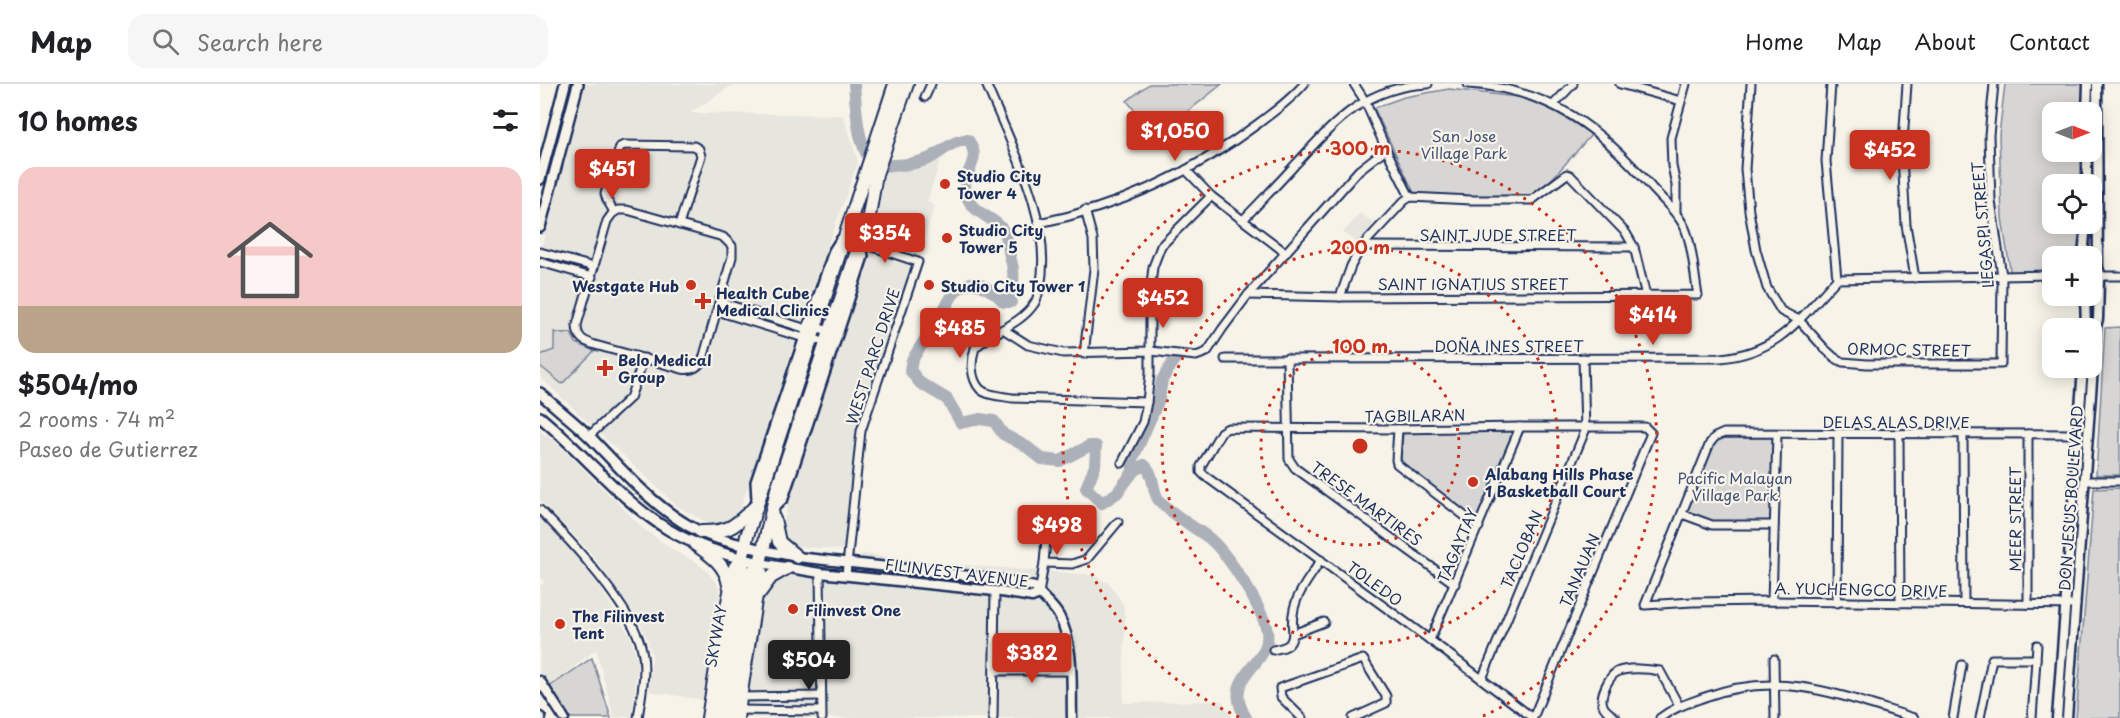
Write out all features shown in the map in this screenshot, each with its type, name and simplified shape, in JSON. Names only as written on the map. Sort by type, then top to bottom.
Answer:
[{"type":"highway","points":[[708,718],[735,567],[742,559],[809,333],[841,253],[843,237],[872,172],[895,84]]},
{"type":"highway","points":[[879,148],[907,84]]},
{"type":"highway","points":[[738,708],[761,573],[760,563],[777,489],[869,216],[872,172]]},
{"type":"highway","points":[[729,595],[726,572],[698,538],[730,528],[757,505]]},
{"type":"highway","points":[[773,508],[779,543],[797,557]]},
{"type":"highway","name":"SKYWAY","points":[[717,718],[743,569],[742,559]]},
{"type":"highway","name":"SKYWAY","points":[[728,718],[753,571],[760,563]]},
{"type":"highway","points":[[755,601],[765,583],[787,568]]},
{"type":"main road","points":[[540,179],[566,84]]},
{"type":"main road","points":[[540,227],[578,84]]},
{"type":"main road","points":[[554,128],[566,130]]},
{"type":"main road","points":[[773,508],[783,498],[863,256],[860,242]]},
{"type":"main road","name":"FILINVEST AVENUE","points":[[540,393],[589,436],[645,493],[698,538],[742,559],[760,563]]},
{"type":"main road","name":"FILINVEST AVENUE","points":[[540,417],[653,520],[668,530],[763,550]]},
{"type":"main road","points":[[577,449],[589,436]]},
{"type":"street","points":[[925,97],[931,84]]},
{"type":"street","points":[[986,84],[1022,172],[1039,223],[1044,260],[1036,302],[1016,322],[975,348],[972,365],[974,378],[981,390],[992,395],[1012,398],[1147,402]]},
{"type":"street","points":[[1039,223],[1141,192],[1186,170],[1248,131],[1280,107],[1304,84]]},
{"type":"street","points":[[1354,84],[1365,101],[1410,197]]},
{"type":"street","points":[[1243,220],[1323,134],[1345,115],[1365,101],[1393,88],[1428,84]]},
{"type":"street","points":[[1468,84],[1503,86],[1554,104],[1601,135],[1676,214]]},
{"type":"street","points":[[1554,104],[1573,84]]},
{"type":"street","points":[[1620,84],[1681,101]]},
{"type":"street","points":[[1676,214],[1676,185],[1672,166],[1671,138],[1686,84]]},
{"type":"street","name":"ORMOC STREET","points":[[1751,84],[1745,170],[1749,211],[1756,250],[1767,288],[1781,311],[1799,320],[1825,349],[1844,362],[2001,364]]},
{"type":"street","points":[[1831,84],[1826,161],[1837,279],[2042,275]]},
{"type":"street","points":[[1907,84],[1902,168],[1906,225],[1915,278]]},
{"type":"street","name":"LEGASPI STREET","points":[[1994,84],[1989,135],[1991,201],[2002,276],[2001,364]]},
{"type":"street","points":[[2087,102],[2088,84]]},
{"type":"street","name":"DON JESUS BOULEVARD","points":[[2096,174],[2097,84]]},
{"type":"street","points":[[614,212],[605,194],[620,147],[624,145],[694,146],[699,149],[700,156],[679,225]]},
{"type":"street","points":[[1003,329],[1028,345],[1063,354],[1150,351],[1196,357],[1207,352],[1222,328],[1248,295],[1359,170],[1386,149]]},
{"type":"street","points":[[1186,170],[1212,196],[1286,253]]},
{"type":"street","points":[[1340,297],[1351,266],[1362,246],[1410,197],[1532,200],[1567,174],[1626,233],[1634,247],[1646,296]]},
{"type":"street","points":[[1122,463],[1143,422],[1147,402],[1153,267],[1161,246],[1212,196]]},
{"type":"street","points":[[627,210],[679,225],[723,237],[730,243],[733,250],[703,359],[696,367],[686,370],[585,342],[580,338],[577,325],[607,221],[614,212],[627,210]]},
{"type":"street","points":[[1084,354],[1094,269],[1094,239],[1086,210]]},
{"type":"street","name":"SAINT IGNATIUS STREET","points":[[1248,295],[1340,297],[1698,295],[1691,248],[1685,228],[1676,214]]},
{"type":"street","name":"WEST PARC DRIVE","points":[[843,237],[918,262],[861,431],[846,575]]},
{"type":"street","name":"SAINT JUDE STREET","points":[[1362,246],[1634,247]]},
{"type":"street","points":[[540,252],[594,267]]},
{"type":"street","points":[[540,262],[592,277]]},
{"type":"street","points":[[2102,275],[2120,276]]},
{"type":"street","name":"DOÑA INES STREET","points":[[1225,359],[1732,357],[1754,352],[1775,342],[1837,279]]},
{"type":"street","points":[[720,302],[809,333],[828,337]]},
{"type":"street","points":[[717,311],[828,337]]},
{"type":"street","points":[[589,436],[630,398],[644,358]]},
{"type":"street","name":"TRESE MARTIRES","points":[[1287,358],[1289,459],[1295,468],[1455,584]]},
{"type":"street","name":"TACLOBAN","points":[[1482,679],[1585,426],[1583,358]]},
{"type":"street","name":"DON JESUS BOULEVARD","points":[[2057,718],[2082,378]]},
{"type":"street","name":"DON JESUS BOULEVARD","points":[[2067,718],[2092,378]]},
{"type":"street","points":[[2081,394],[2091,395]]},
{"type":"street","points":[[2079,414],[2090,414]]},
{"type":"street","name":"TAGBILARAN","points":[[1201,471],[1201,466],[1224,430],[1228,428],[1398,429],[1645,426],[1651,434]]},
{"type":"street","name":"TAGAYTAY","points":[[1430,640],[1520,427]]},
{"type":"street","points":[[1398,429],[1397,464],[1479,526]]},
{"type":"street","name":"DELAS ALAS DRIVE","points":[[1682,514],[1715,437],[1724,433],[1777,435],[2078,434]]},
{"type":"street","name":"TANAUAN","points":[[1533,718],[1651,434]]},
{"type":"street","points":[[1964,434],[1964,603]]},
{"type":"street","name":"MEER STREET","points":[[2028,434],[2028,604]]},
{"type":"street","points":[[1772,601],[1777,435]]},
{"type":"street","points":[[1837,603],[1838,435]]},
{"type":"street","points":[[1899,435],[1900,603]]},
{"type":"street","name":"TOLEDO","points":[[1201,471],[1533,718]]},
{"type":"street","points":[[2075,481],[2120,481]]},
{"type":"street","points":[[540,510],[615,598],[638,635],[643,651],[644,668],[639,718]]},
{"type":"street","points":[[1682,514],[1712,525],[1774,525]]},
{"type":"street","name":"A. YUCHENGCO DRIVE","points":[[1682,514],[1645,605],[1772,601],[2076,605]]},
{"type":"street","points":[[1048,515],[1039,594],[1050,603],[1066,631],[1070,647],[1072,718]]},
{"type":"street","points":[[1044,562],[1072,564],[1087,559],[1118,522]]},
{"type":"street","name":"FILINVEST AVENUE","points":[[760,563],[820,573],[1032,597],[1039,594],[1035,587],[1016,582],[797,557],[763,550]]},
{"type":"street","points":[[1273,650],[1288,647],[1292,642],[1295,600],[1321,560]]},
{"type":"street","points":[[738,708],[822,714],[820,573]]},
{"type":"street","points":[[993,718],[995,591]]},
{"type":"street","points":[[1293,634],[1324,622]]},
{"type":"street","points":[[2032,718],[2037,645]]},
{"type":"street","points":[[1302,718],[1281,697],[1280,688],[1363,659],[1386,696],[1386,703],[1353,718]]},
{"type":"street","points":[[1774,659],[1775,718]]},
{"type":"street","points":[[1980,718],[1992,659],[2036,659]]},
{"type":"street","points":[[1953,718],[1962,664]]},
{"type":"street","points":[[1616,718],[1603,707],[1603,698],[1612,676],[1624,670],[1660,672],[1680,706]]},
{"type":"street","points":[[994,671],[1070,671]]},
{"type":"street","points":[[540,681],[564,718]]},
{"type":"street","points":[[1660,718],[1680,706],[1722,691],[1774,685],[1818,688],[1914,718]]},
{"type":"street","points":[[738,708],[821,696]]},
{"type":"shaded area","points":[[586,84],[739,84],[729,87],[690,113],[843,115],[857,158],[858,162],[805,310],[739,512],[713,526],[677,506],[540,377],[540,252]]},
{"type":"shaded area","points":[[935,159],[940,161],[927,202],[935,206],[855,435],[850,505],[843,550],[786,545],[780,536],[793,486],[860,279],[875,227],[886,169],[917,167]]},
{"type":"shaded area","points":[[1360,213],[1374,223],[1359,244],[1343,233]]},
{"type":"shaded area","points":[[540,431],[558,444],[644,529],[676,552],[696,562],[717,584],[720,591],[702,700],[649,691],[652,656],[646,635],[636,616],[589,551],[540,500]]},
{"type":"shaded area","points":[[540,517],[566,544],[599,586],[630,636],[638,662],[632,716],[614,718],[596,649],[549,687],[540,675],[540,586],[545,582],[540,576]]},
{"type":"shaded area","points":[[862,554],[963,565],[1093,575],[1110,584],[1123,605],[1125,621],[1123,703],[1222,701],[1233,718],[744,718],[752,661],[765,595],[770,584],[793,576],[858,582]]},
{"type":"green space","points":[[1149,84],[1222,84],[1156,137],[1127,101]]},
{"type":"green space","points":[[2005,84],[2083,84],[2084,102],[2042,102],[2042,162],[2084,162],[2085,174],[2042,174],[2042,234],[2085,234],[2086,246],[2042,246],[2042,276],[2011,276],[2002,218],[1999,135]]},
{"type":"green space","name":"San Jose Village Park","points":[[1449,89],[1525,98],[1548,107],[1592,134],[1551,180],[1532,195],[1475,197],[1415,195],[1374,108],[1404,97]]},
{"type":"green space","points":[[2120,327],[2120,475],[2096,475],[2105,328]]},
{"type":"green space","points":[[554,332],[571,333],[576,343],[594,351],[562,384],[540,366],[540,355],[554,350]]},
{"type":"green space","points":[[1515,429],[1478,521],[1406,467],[1401,459],[1403,432]]},
{"type":"green space","name":"Pacific Malayan Village Park","points":[[1722,434],[1775,435],[1773,525],[1715,525],[1682,513],[1712,444]]},
{"type":"green space","points":[[2120,488],[2120,718],[2076,718],[2094,489]]},
{"type":"green space","points":[[592,658],[611,718],[567,718],[549,687]]},
{"type":"waterway","points":[[854,84],[860,136],[873,165],[917,163],[953,144],[968,140],[974,155],[966,180],[967,196],[975,209],[1000,226],[1004,232],[1013,267],[1011,302],[1004,302],[995,293],[981,285],[970,283],[956,290],[912,360],[910,370],[920,383],[947,399],[961,423],[980,419],[994,421],[1003,434],[1027,447],[1042,459],[1060,461],[1089,446],[1096,446],[1095,466],[1086,488],[1102,503],[1117,493],[1133,472],[1144,465],[1161,503],[1217,546],[1243,582],[1264,621],[1267,643],[1242,680],[1239,691],[1239,703],[1246,718]]},
{"type":"waterway","points":[[1133,472],[1133,458],[1159,399],[1162,380],[1176,357]]},
{"type":"place","name":"Studio City Tower 4","points":[[945,184]]},
{"type":"place","name":"Studio City Tower 5","points":[[947,238]]},
{"type":"place","name":"Westgate Hub","points":[[691,285]]},
{"type":"place","name":"Studio City Tower 1","points":[[929,285]]},
{"type":"place","name":"Health Cube Medical Clinics","points":[[703,301]]},
{"type":"place","name":"Belo Medical Group","points":[[605,368]]},
{"type":"place","name":"Alabang Hills Phase 1 Basketball Court","points":[[1473,482]]},
{"type":"place","name":"Filinvest One","points":[[793,609]]},
{"type":"place","name":"The Filinvest Tent","points":[[560,624]]}]
